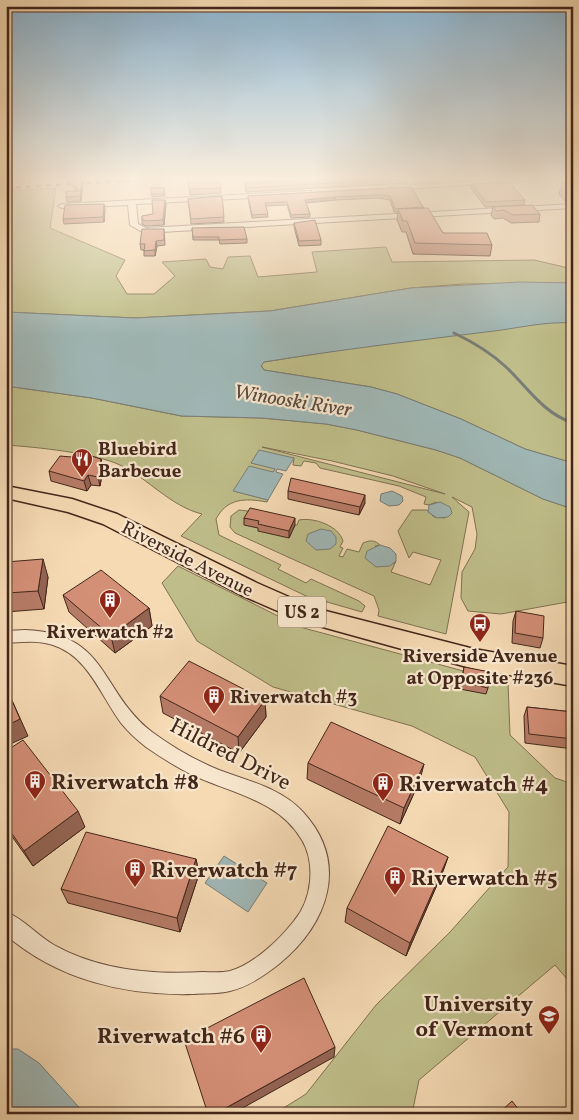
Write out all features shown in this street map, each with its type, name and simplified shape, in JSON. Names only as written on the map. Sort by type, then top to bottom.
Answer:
[{"type":"main road","name":"Riverside Avenue","points":[[6,492],[72,506],[110,519],[249,589],[309,615],[474,659],[573,676]]},
{"type":"street","name":"Hildred Drive","points":[[6,637],[36,635],[65,641],[80,653],[98,673],[116,703],[137,729],[203,771],[259,792],[290,810],[307,832],[318,855],[321,887],[314,911],[299,934],[265,964],[230,981],[174,985],[118,980],[48,954],[16,932],[6,922]]},
{"type":"shaded area","points":[[6,232],[60,232],[125,260],[116,276],[127,294],[154,294],[175,276],[162,262],[206,259],[210,267],[223,269],[228,257],[250,256],[258,277],[317,272],[312,252],[386,247],[392,262],[534,260],[573,269],[573,283],[463,284],[411,288],[270,311],[135,318],[6,312]]},
{"type":"shaded area","points":[[555,322],[573,323],[573,463],[525,449],[461,419],[397,394],[371,387],[264,370],[261,365],[264,362],[364,346]]},
{"type":"shaded area","points":[[6,386],[92,398],[181,416],[262,418],[326,424],[436,450],[460,458],[543,499],[573,509],[573,601],[501,614],[468,611],[461,598],[462,572],[475,549],[477,534],[472,507],[452,497],[469,512],[446,634],[378,616],[379,610],[374,596],[235,533],[230,527],[231,516],[239,510],[248,511],[250,514],[245,525],[259,528],[297,525],[299,520],[305,519],[318,521],[331,527],[341,536],[343,541],[340,547],[343,548],[339,556],[343,557],[347,549],[359,552],[363,543],[374,541],[380,545],[375,546],[394,564],[396,561],[391,572],[430,585],[441,560],[413,552],[409,558],[398,531],[412,510],[427,510],[434,517],[445,518],[436,502],[429,505],[424,504],[426,497],[399,486],[320,468],[316,463],[304,461],[301,466],[293,465],[294,458],[251,463],[276,468],[273,472],[234,491],[268,500],[267,502],[244,500],[231,503],[220,512],[216,519],[219,535],[281,565],[278,569],[306,583],[311,579],[359,601],[365,606],[362,612],[306,596],[181,536],[202,514],[180,505],[141,477],[120,465],[81,454],[6,445]],"holes":[[[262,447],[393,476],[445,494]]]},
{"type":"shaded area","points":[[178,566],[300,627],[508,683],[510,735],[555,778],[573,784],[573,986],[555,965],[419,1080],[412,1114],[274,1114],[306,1094],[376,1005],[450,932],[508,867],[509,812],[475,757],[412,726],[273,687],[197,641],[162,583]]},
{"type":"water","name":"Winooski River","points":[[520,282],[573,283],[573,323],[540,324],[347,350],[264,362],[261,366],[264,370],[371,387],[397,394],[461,419],[525,449],[573,463],[573,509],[543,499],[460,458],[357,430],[326,424],[262,418],[182,416],[92,398],[6,386],[6,312],[135,318],[270,311],[411,288]]},
{"type":"water","points":[[259,450],[294,458],[286,471],[277,469],[276,472],[283,474],[268,500],[233,491],[249,466],[273,472],[275,469],[251,463]]},
{"type":"water","points":[[392,491],[402,496],[403,501],[399,505],[389,506],[380,501],[381,494]]},
{"type":"water","points":[[440,502],[450,507],[452,513],[448,517],[437,518],[428,512],[429,505]]},
{"type":"water","points":[[321,529],[331,531],[336,537],[336,544],[330,549],[316,550],[306,541],[308,534]]},
{"type":"water","points":[[380,545],[390,548],[396,554],[396,561],[390,566],[376,567],[365,558],[367,551]]},
{"type":"water","points":[[224,856],[267,883],[248,912],[205,883]]},
{"type":"water","points":[[6,1049],[18,1049],[39,1063],[85,1114],[6,1114]]},
{"type":"building","points":[[142,232],[164,232],[164,240],[156,241],[155,250],[144,251],[145,244],[140,244]]},
{"type":"building","points":[[192,232],[245,232],[247,239],[219,240],[219,237],[193,237]]},
{"type":"building","points":[[297,232],[319,232],[321,240],[299,241]]},
{"type":"building","points":[[411,232],[487,233],[492,245],[415,243]]},
{"type":"building","points":[[85,454],[101,459],[98,477],[88,475],[84,481],[49,471],[60,456],[83,458]]},
{"type":"building","points":[[291,478],[365,495],[360,507],[288,491]]},
{"type":"building","points":[[250,508],[295,518],[289,531],[258,524],[259,521],[244,518]]},
{"type":"building","points":[[43,559],[38,591],[6,593],[6,562]]},
{"type":"building","points":[[101,570],[149,608],[111,636],[63,595]]},
{"type":"building","points":[[516,611],[544,616],[543,638],[515,633]]},
{"type":"building","points":[[189,661],[265,700],[238,737],[160,696]]},
{"type":"building","points":[[464,667],[490,672],[488,688],[462,682]]},
{"type":"building","points":[[6,687],[20,719],[6,726]]},
{"type":"building","points":[[527,707],[573,712],[573,739],[529,734]]},
{"type":"building","name":"Riverwatch #4","points":[[331,722],[424,764],[404,808],[308,763]]},
{"type":"building","name":"Riverwatch #8","points":[[23,740],[78,811],[24,851],[6,825],[6,751]]},
{"type":"building","name":"Riverwatch #5","points":[[388,826],[448,857],[410,943],[347,908]]},
{"type":"building","name":"Riverwatch #7","points":[[86,832],[196,859],[177,918],[61,889]]},
{"type":"building","name":"Riverwatch #6","points":[[304,978],[335,1047],[215,1114],[208,1114],[184,1040]]},
{"type":"building","points":[[512,1101],[522,1114],[498,1114]]},
{"type":"waterway","points":[[454,333],[494,357],[544,406],[562,419],[573,423]]},
{"type":"place","name":"Bluebird Barbecue","points":[[82,478]]},
{"type":"place","name":"Riverwatch #2","points":[[110,619]]},
{"type":"place","name":"Riverside Avenue at Opposite #236","points":[[480,643]]},
{"type":"place","name":"Riverwatch #3","points":[[214,715]]},
{"type":"place","name":"Riverwatch #8","points":[[35,800]]},
{"type":"place","name":"Riverwatch #4","points":[[383,802]]},
{"type":"place","name":"Riverwatch #7","points":[[135,888]]},
{"type":"place","name":"Riverwatch #5","points":[[395,896]]},
{"type":"place","name":"University of Vermont","points":[[549,1035]]},
{"type":"place","name":"Riverwatch #6","points":[[261,1054]]}]
